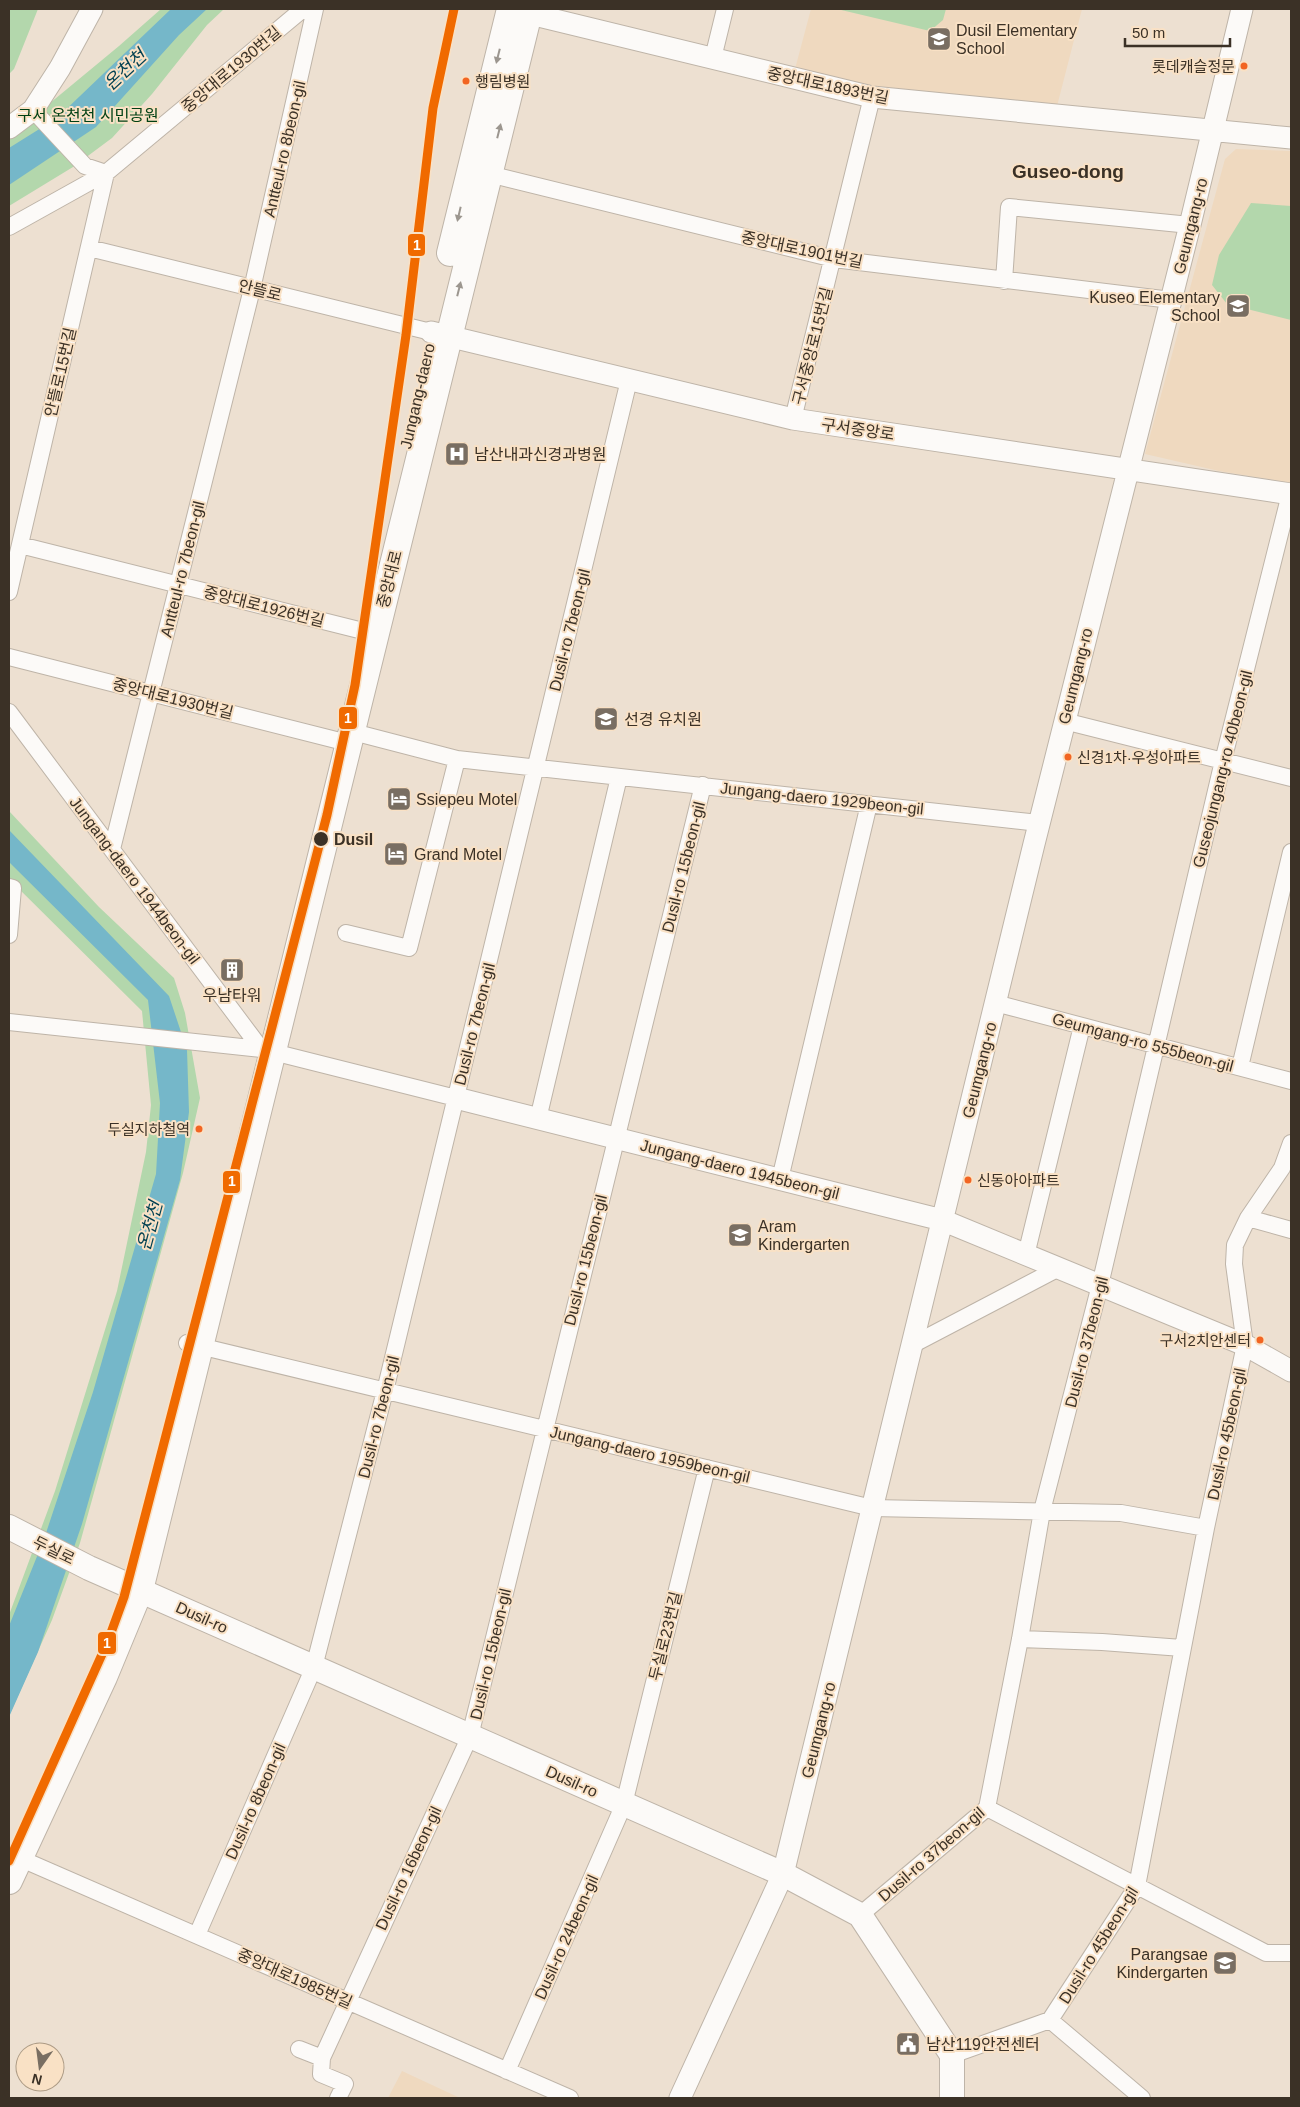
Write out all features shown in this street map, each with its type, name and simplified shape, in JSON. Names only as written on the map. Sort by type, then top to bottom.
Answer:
[{"type":"main road","name":"Jungang-daero","points":[[12,1861],[87,1679],[132,1587],[345,736],[363,631],[440,334],[517,10]]},
{"type":"main road","name":"중앙대로","points":[[345,736],[440,334]]},
{"type":"main road","name":"두실로","points":[[14,1530],[89,1568]]},
{"type":"main road","name":"Dusil-ro","points":[[89,1568],[783,1874],[860,1915],[952,2055]]},
{"type":"main road","points":[[952,2055],[952,2098]]},
{"type":"street","points":[[9,128],[38,115],[60,68],[92,9]]},
{"type":"street","name":"중앙대로1930번길","points":[[9,227],[106,173],[303,9]]},
{"type":"street","name":"Antteul-ro 8beon-gil","points":[[252,288],[315,9]]},
{"type":"street","points":[[713,58],[725,9]]},
{"type":"street","name":"Geumgang-ro","points":[[680,2098],[783,1874],[1039,823],[1190,225],[1242,9]]},
{"type":"street","name":"중앙대로1893번길","points":[[517,10],[872,97],[1213,132],[1291,138]]},
{"type":"street","name":"구서중앙로15번길","points":[[793,419],[834,259],[872,97]]},
{"type":"street","points":[[38,115],[85,166],[106,173]]},
{"type":"street","name":"중앙대로1901번길","points":[[479,171],[834,259],[1171,300]]},
{"type":"street","name":"안뜰로15번길","points":[[9,592],[106,173]]},
{"type":"street","points":[[1004,281],[1009,207],[1190,225]]},
{"type":"street","name":"안뜰로","points":[[89,248],[440,334]]},
{"type":"street","name":"Antteul-ro 7beon-gil","points":[[112,849],[252,288]]},
{"type":"street","name":"구서중앙로","points":[[440,334],[793,419],[1291,494]]},
{"type":"street","name":"Dusil-ro 7beon-gil","points":[[314,1667],[385,1391],[629,380]]},
{"type":"street","name":"Guseojungang-ro 40beon-gil","points":[[1155,1045],[1223,761],[1291,494]]},
{"type":"street","name":"중앙대로1926번길","points":[[20,545],[363,631]]},
{"type":"street","name":"중앙대로1930번길","points":[[9,657],[151,693],[345,736]]},
{"type":"street","name":"Jungang-daero 1944beon-gil","points":[[9,712],[267,1050]]},
{"type":"street","points":[[1064,722],[1291,778]]},
{"type":"street","name":"Jungang-daero 1929beon-gil","points":[[345,736],[457,759],[1039,823]]},
{"type":"street","points":[[346,933],[409,948],[457,759]]},
{"type":"street","points":[[538,1119],[619,777]]},
{"type":"street","name":"Dusil-ro 15beon-gil","points":[[470,1736],[703,785]]},
{"type":"street","points":[[780,1179],[869,804]]},
{"type":"street","points":[[1240,1068],[1291,852]]},
{"type":"street","points":[[9,887],[13,888],[9,935]]},
{"type":"street","name":"Geumgang-ro 555beon-gil","points":[[995,1003],[1291,1081]]},
{"type":"street","name":"Jungang-daero 1945beon-gil","points":[[9,1022],[267,1050],[942,1220],[1244,1345],[1291,1371]]},
{"type":"street","points":[[1026,1255],[1082,1026]]},
{"type":"street","name":"Dusil-ro 37beon-gil","points":[[860,1915],[986,1808],[1020,1639],[1042,1511],[1100,1285],[1155,1045]]},
{"type":"street","name":"Dusil-ro 45beon-gil","points":[[952,2055],[1050,2020],[1137,1886],[1182,1648],[1244,1345],[1234,1264],[1234,1245],[1248,1218],[1282,1168],[1291,1143]]},
{"type":"street","points":[[1248,1218],[1291,1230]]},
{"type":"street","points":[[912,1345],[1059,1268]]},
{"type":"street","name":"Jungang-daero 1959beon-gil","points":[[193,1345],[872,1508],[1121,1513],[1206,1528]]},
{"type":"street","name":"두실로23번길","points":[[624,1804],[706,1468]]},
{"type":"street","points":[[1020,1639],[1102,1642],[1182,1648]]},
{"type":"street","name":"Dusil-ro 8beon-gil","points":[[197,1935],[314,1667]]},
{"type":"street","name":"Dusil-ro 16beon-gil","points":[[322,2058],[346,2001],[470,1736]]},
{"type":"street","name":"Dusil-ro 24beon-gil","points":[[507,2071],[624,1804]]},
{"type":"street","points":[[986,1808],[1266,1953],[1291,1954]]},
{"type":"street","name":"중앙대로1985번길","points":[[12,1861],[197,1935],[570,2098]]},
{"type":"street","points":[[1050,2020],[1142,2098]]},
{"type":"street","points":[[299,2049],[322,2058],[321,2074],[345,2084],[338,2098]]},
{"type":"shaded area","name":"Dusil Elementary School","points":[[811,9],[1082,9],[1056,110],[870,91],[795,69]]},
{"type":"shaded area","name":"Kuseo Elementary School","points":[[1236,149],[1291,151],[1291,483],[1219,471],[1145,454],[1225,159]]},
{"type":"shaded area","points":[[402,2071],[460,2098],[388,2098]]},
{"type":"green space","points":[[9,9],[38,9],[14,69],[9,74]]},
{"type":"green space","name":"구서 온천천 시민공원","points":[[161,9],[224,9],[207,25],[152,94],[112,138],[73,167],[9,206],[9,137]]},
{"type":"green space","points":[[837,9],[946,9],[943,20],[930,31]]},
{"type":"green space","points":[[1251,203],[1291,206],[1291,320],[1227,304],[1212,285],[1219,255]]},
{"type":"green space","name":"온천천","points":[[9,811],[99,907],[174,978],[185,1013],[200,1098],[183,1173],[80,1543],[52,1620],[9,1716],[9,1615],[55,1491],[117,1291],[146,1152],[151,1105],[142,1011],[9,879]]},
{"type":"water","name":"온천천","points":[[171,9],[207,9],[179,35],[96,127],[9,185],[9,148],[57,118]]},
{"type":"water","name":"온천천","points":[[9,830],[169,996],[187,1050],[189,1112],[180,1180],[82,1524],[38,1652],[9,1717],[9,1626],[44,1539],[93,1392],[156,1174],[160,1103],[148,1000],[9,862]]},
{"type":"transit line","name":"1","points":[[9,1861],[108,1641],[124,1597],[327,815],[355,685],[406,335],[433,108],[454,9]]},
{"type":"place","name":"Dusil Elementary School","points":[[939,39]]},
{"type":"place","name":"롯데캐슬정문","points":[[1244,66]]},
{"type":"place","name":"행림병원","points":[[466,81]]},
{"type":"place","name":"Kuseo Elementary School","points":[[1238,306]]},
{"type":"place","name":"남산내과신경과병원","points":[[457,454]]},
{"type":"place","name":"선경 유치원","points":[[606,719]]},
{"type":"place","name":"신경1차·우성아파트","points":[[1068,757]]},
{"type":"place","name":"Ssiepeu Motel","points":[[399,799]]},
{"type":"place","name":"Dusil","points":[[321,839]]},
{"type":"place","name":"Grand Motel","points":[[396,854]]},
{"type":"place","name":"우남타워","points":[[232,970]]},
{"type":"place","name":"두실지하철역","points":[[199,1129]]},
{"type":"place","name":"신동아아파트","points":[[968,1180]]},
{"type":"place","name":"Aram Kindergarten","points":[[740,1235]]},
{"type":"place","name":"구서2치안센터","points":[[1260,1340]]},
{"type":"place","name":"Parangsae Kindergarten","points":[[1225,1963]]},
{"type":"place","name":"남산119안전센터","points":[[908,2044]]},
{"type":"district","name":"Guseo-dong","points":[[1068,171]]}]
